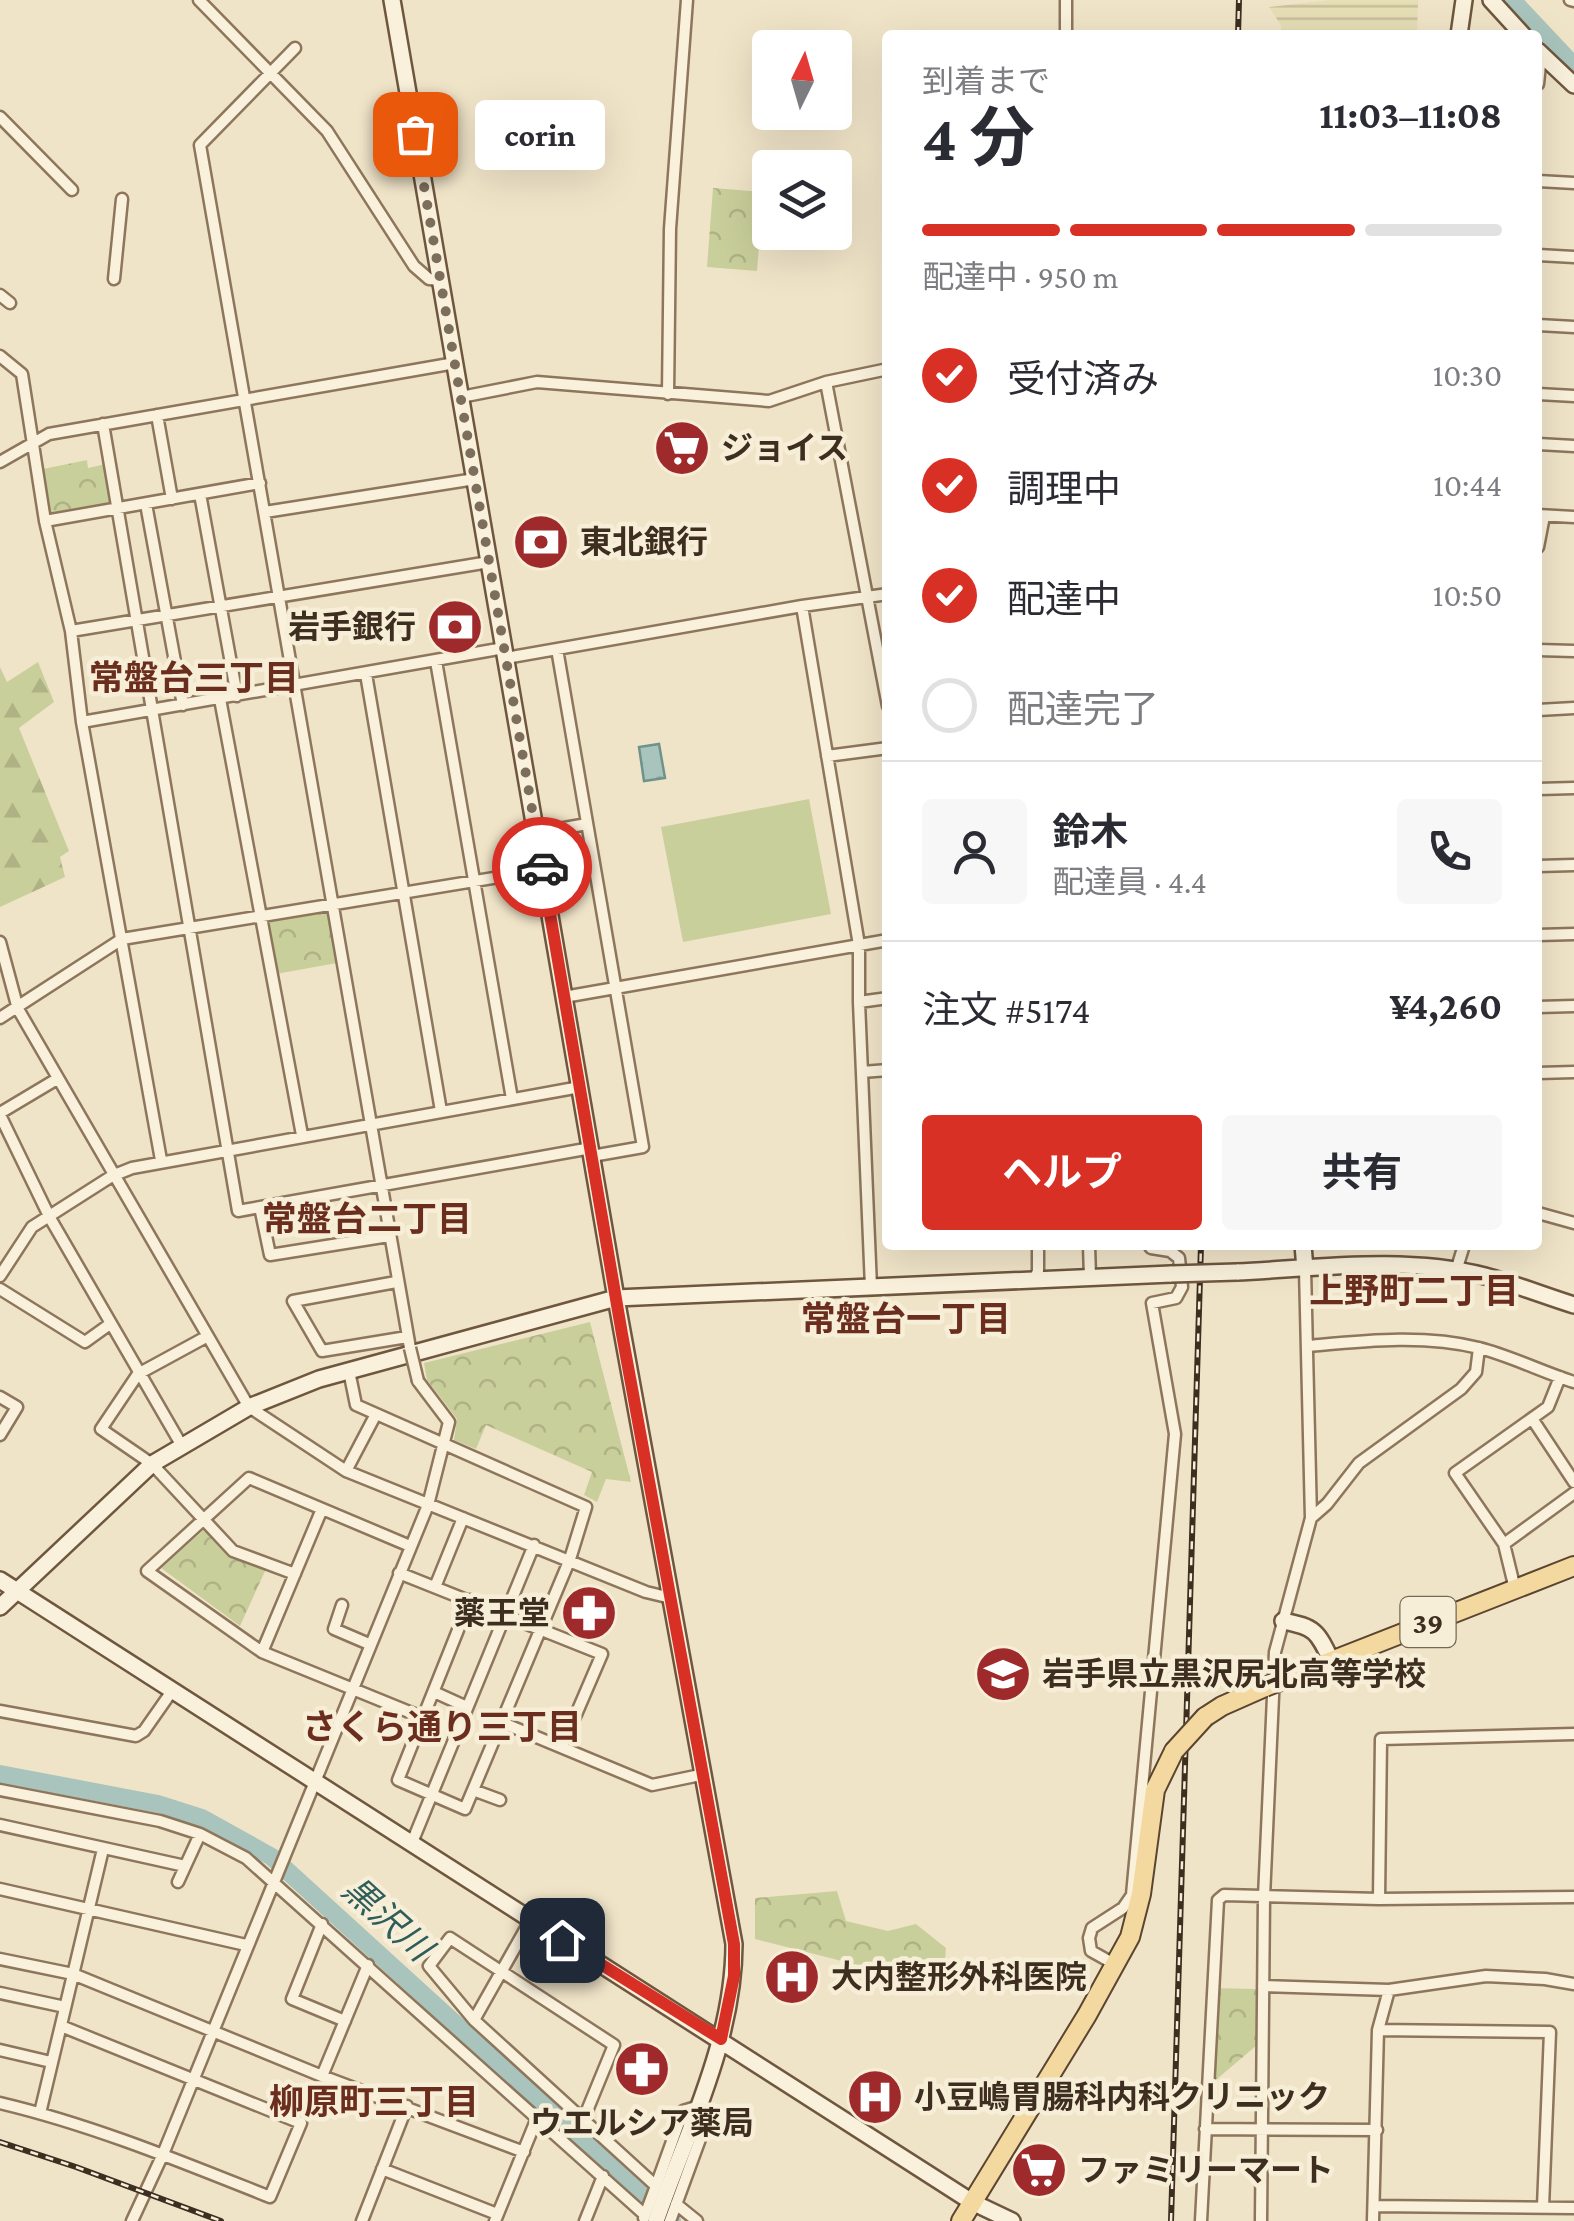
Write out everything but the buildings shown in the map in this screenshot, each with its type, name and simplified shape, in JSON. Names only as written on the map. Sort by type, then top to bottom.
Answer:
[{"type":"main road","name":"39","points":[[960,2221],[1117,1966],[1136,1916],[1155,1790],[1174,1751],[1205,1717],[1222,1706],[1331,1660],[1574,1566]]},
{"type":"street","points":[[198,0],[327,131],[414,266],[429,279],[441,280]]},
{"type":"street","points":[[392,0],[616,1298],[734,1944],[734,1976],[721,2039],[648,2219]]},
{"type":"street","points":[[668,394],[670,229],[688,0]]},
{"type":"street","points":[[1066,0],[1066,30]]},
{"type":"street","points":[[1460,30],[1464,0]]},
{"type":"street","points":[[1492,0],[1519,30]]},
{"type":"street","points":[[132,2221],[163,2154],[428,1505],[449,1422],[418,1381],[396,1282],[200,145],[295,48]]},
{"type":"street","points":[[1542,56],[1574,85]]},
{"type":"street","points":[[0,116],[72,190]]},
{"type":"street","points":[[1542,181],[1574,183]]},
{"type":"street","points":[[114,279],[122,199]]},
{"type":"street","points":[[1542,255],[1574,257]]},
{"type":"street","points":[[1542,325],[1574,327]]},
{"type":"street","points":[[0,356],[22,374],[45,520],[71,631],[82,722],[162,1160]]},
{"type":"street","points":[[0,462],[49,434],[455,363]]},
{"type":"street","points":[[461,398],[537,382],[769,401],[826,382],[882,370]]},
{"type":"street","points":[[826,382],[882,672]]},
{"type":"street","points":[[1542,394],[1574,396]]},
{"type":"street","points":[[157,414],[172,499]]},
{"type":"street","points":[[103,424],[238,1210],[643,1146],[557,649]]},
{"type":"street","points":[[1542,444],[1574,446]]},
{"type":"street","points":[[265,512],[474,479]]},
{"type":"street","points":[[45,520],[260,483]]},
{"type":"street","points":[[200,494],[237,696]]},
{"type":"street","points":[[146,504],[182,705]]},
{"type":"street","points":[[1542,516],[1574,517]]},
{"type":"street","points":[[71,631],[489,562]]},
{"type":"street","points":[[82,722],[436,660],[557,649],[882,595]]},
{"type":"street","points":[[802,606],[859,944],[871,1286]]},
{"type":"street","points":[[1542,650],[1574,651]]},
{"type":"street","points":[[436,660],[512,1099]]},
{"type":"street","points":[[366,674],[441,1111]]},
{"type":"street","points":[[220,699],[302,1135]]},
{"type":"street","points":[[1542,710],[1574,708]]},
{"type":"street","points":[[827,756],[882,749]]},
{"type":"street","points":[[1542,789],[1574,788]]},
{"type":"street","points":[[536,833],[587,824]]},
{"type":"street","points":[[1542,866],[1574,865]]},
{"type":"street","points":[[0,1018],[122,940],[542,870]]},
{"type":"street","points":[[1542,935],[1574,934]]},
{"type":"street","points":[[564,997],[882,941]]},
{"type":"street","points":[[0,942],[18,1009],[249,1407],[346,1471],[646,1592],[671,1598]]},
{"type":"street","points":[[859,1002],[882,999]]},
{"type":"street","points":[[1542,1007],[1574,1006]]},
{"type":"street","points":[[862,1072],[882,1070]]},
{"type":"street","points":[[1542,1074],[1574,1072]]},
{"type":"street","points":[[58,1079],[0,1114],[50,1218],[182,1446]]},
{"type":"street","points":[[0,1276],[32,1227],[112,1176],[162,1160],[580,1087]]},
{"type":"street","points":[[260,1207],[270,1256],[388,1236]]},
{"type":"street","points":[[1542,1214],[1574,1223]]},
{"type":"street","points":[[1035,1278],[1038,1250]]},
{"type":"street","points":[[1089,1250],[1090,1276]]},
{"type":"street","points":[[1117,1966],[1091,1952],[1089,1938],[1092,1928],[1123,1908],[1132,1895],[1175,1434],[1152,1302],[1176,1298],[1182,1287],[1179,1258],[1164,1250]]},
{"type":"street","points":[[1261,2221],[1264,1898],[1275,1652],[1311,1518],[1303,1250]]},
{"type":"street","points":[[1456,1271],[1462,1250]]},
{"type":"street","points":[[0,1607],[152,1464],[249,1407],[319,1379],[616,1298],[1386,1265],[1485,1276],[1574,1305]]},
{"type":"street","points":[[396,1282],[293,1301],[322,1351],[409,1342]]},
{"type":"street","points":[[0,1289],[84,1342],[110,1324]]},
{"type":"street","points":[[206,1337],[138,1374],[101,1429],[152,1464],[232,1550],[295,1574]]},
{"type":"street","points":[[1308,1346],[1372,1340],[1479,1348],[1574,1382]]},
{"type":"street","points":[[1311,1518],[1328,1504],[1359,1463],[1462,1390],[1476,1372],[1479,1348]]},
{"type":"street","points":[[348,1372],[356,1405],[586,1507],[570,1560],[465,1809],[398,1780],[470,1600]]},
{"type":"street","points":[[1515,1588],[1504,1544],[1454,1473],[1548,1408],[1560,1378]]},
{"type":"street","points":[[0,1397],[17,1407],[0,1435]]},
{"type":"street","points":[[346,1471],[376,1414]]},
{"type":"street","points":[[1533,1420],[1574,1482]]},
{"type":"street","points":[[410,1546],[249,1478],[147,1571],[262,1652],[424,1718]]},
{"type":"street","points":[[1504,1544],[1574,1493]]},
{"type":"street","points":[[262,1652],[322,1509]]},
{"type":"street","points":[[435,1586],[463,1518]]},
{"type":"street","points":[[411,1846],[534,1545]]},
{"type":"street","points":[[399,1573],[602,1654],[562,1747]]},
{"type":"street","points":[[0,1580],[972,2202],[1012,2221]]},
{"type":"street","points":[[330,1644],[342,1605]]},
{"type":"street","points":[[1282,1621],[1306,1625],[1318,1632],[1331,1660]]},
{"type":"street","points":[[334,1628],[370,1644]]},
{"type":"street","points":[[0,1710],[136,1736],[172,1691]]},
{"type":"street","points":[[434,1692],[467,1707]]},
{"type":"street","points":[[502,1723],[652,1784],[705,1774]]},
{"type":"street","points":[[1379,1900],[1381,1739],[1574,1734]]},
{"type":"street","points":[[0,1790],[160,1821],[200,1834],[246,1858],[274,1878],[648,2219]]},
{"type":"street","points":[[473,1790],[500,1800]]},
{"type":"street","points":[[0,1826],[185,1866]]},
{"type":"street","points":[[178,1882],[200,1834]]},
{"type":"street","points":[[40,2113],[103,1849]]},
{"type":"street","points":[[0,1889],[246,1945]]},
{"type":"street","points":[[1202,2221],[1218,1900],[1224,1895],[1379,1900],[1574,1897]]},
{"type":"street","points":[[474,2020],[530,1921]]},
{"type":"street","points":[[322,1924],[292,1999],[346,2022]]},
{"type":"street","points":[[584,2118],[614,2045],[450,1938],[429,1966],[474,2020],[656,2186]]},
{"type":"street","points":[[0,1959],[73,1974],[322,2076],[524,2152]]},
{"type":"street","points":[[322,2076],[368,1965]]},
{"type":"street","points":[[1262,1986],[1388,1990],[1486,1976],[1545,1978],[1574,1984]]},
{"type":"street","points":[[1374,2221],[1378,2030],[1388,1990]]},
{"type":"street","points":[[0,1993],[65,2007]]},
{"type":"street","points":[[0,2103],[163,2154],[270,2197],[301,2123],[61,2026]]},
{"type":"street","points":[[1378,2030],[1550,2032],[1543,2208]]},
{"type":"street","points":[[0,2050],[51,2062]]},
{"type":"street","points":[[362,2221],[407,2106]]},
{"type":"street","points":[[648,2219],[683,2111],[694,2112],[706,2120],[670,2221]]},
{"type":"street","points":[[382,2169],[496,2218],[538,2118]]},
{"type":"street","points":[[1205,2129],[1377,2130]]},
{"type":"street","points":[[585,2221],[603,2176]]},
{"type":"street","points":[[676,2204],[697,2221]]},
{"type":"street","points":[[1374,2206],[1574,2208]]},
{"type":"shaded area","points":[[1329,0],[1418,0],[1417,30],[1281,30],[1269,7]]},
{"type":"green space","points":[[713,188],[752,191],[752,250],[759,250],[757,271],[707,267]]},
{"type":"green space","points":[[87,460],[88,468],[106,464],[113,505],[53,515],[43,469]]},
{"type":"green space","points":[[38,662],[54,702],[19,728],[69,851],[60,857],[65,877],[0,907],[0,667],[7,682]]},
{"type":"green space","points":[[809,799],[831,914],[683,942],[661,827]]},
{"type":"green space","points":[[327,912],[337,963],[276,974],[267,920]]},
{"type":"green space","points":[[590,1322],[631,1482],[606,1479],[597,1502],[584,1495],[592,1472],[486,1425],[476,1449],[454,1440],[457,1419],[427,1380],[424,1363]]},
{"type":"green space","points":[[205,1529],[231,1554],[266,1569],[240,1626],[161,1568]]},
{"type":"green space","points":[[837,1891],[846,1921],[888,1931],[916,1924],[946,1948],[943,1984],[755,1939],[755,1898]]},
{"type":"green space","points":[[1209,1988],[1257,1989],[1257,2045],[1217,2079],[1207,2081]]},
{"type":"water","points":[[659,744],[665,778],[644,781],[639,747]]},
{"type":"waterway","points":[[1512,0],[1540,30]]},
{"type":"waterway","points":[[1542,32],[1574,66]]},
{"type":"waterway","name":"黒沢川","points":[[0,1774],[158,1804],[202,1818],[272,1857],[672,2221]]},
{"type":"railway","points":[[1238,30],[1239,0]]},
{"type":"railway","points":[[1171,2221],[1201,1250]]},
{"type":"railway","points":[[0,2142],[221,2221]]},
{"type":"way so far","points":[[415,134],[542,867]]},
{"type":"place","name":"corin","points":[[415,134]]},
{"type":"place","name":"ジョイス","points":[[682,448]]},
{"type":"place","name":"東北銀行","points":[[541,542]]},
{"type":"place","name":"岩手銀行","points":[[455,627]]},
{"type":"place","name":"薬王堂","points":[[589,1613]]},
{"type":"place","name":"岩手県立黒沢尻北高等学校","points":[[1003,1674]]},
{"type":"place","name":"大内整形外科医院","points":[[792,1977]]},
{"type":"place","name":"ウエルシア薬局","points":[[642,2069]]},
{"type":"place","name":"小豆嶋胃腸科内科クリニック","points":[[875,2097]]},
{"type":"place","name":"ファミリーマート","points":[[1039,2170]]},
{"type":"district","name":"常盤台三丁目","points":[[194,678]]},
{"type":"district","name":"常盤台二丁目","points":[[367,1219]]},
{"type":"district","name":"上野町二丁目","points":[[1414,1291]]},
{"type":"district","name":"常盤台一丁目","points":[[906,1319]]},
{"type":"district","name":"さくら通り三丁目","points":[[442,1727]]},
{"type":"district","name":"柳原町三丁目","points":[[374,2102]]},
{"type":"route","points":[[542,867],[622,1334],[734,1944],[734,1976],[721,2039],[562,1940]]}]
